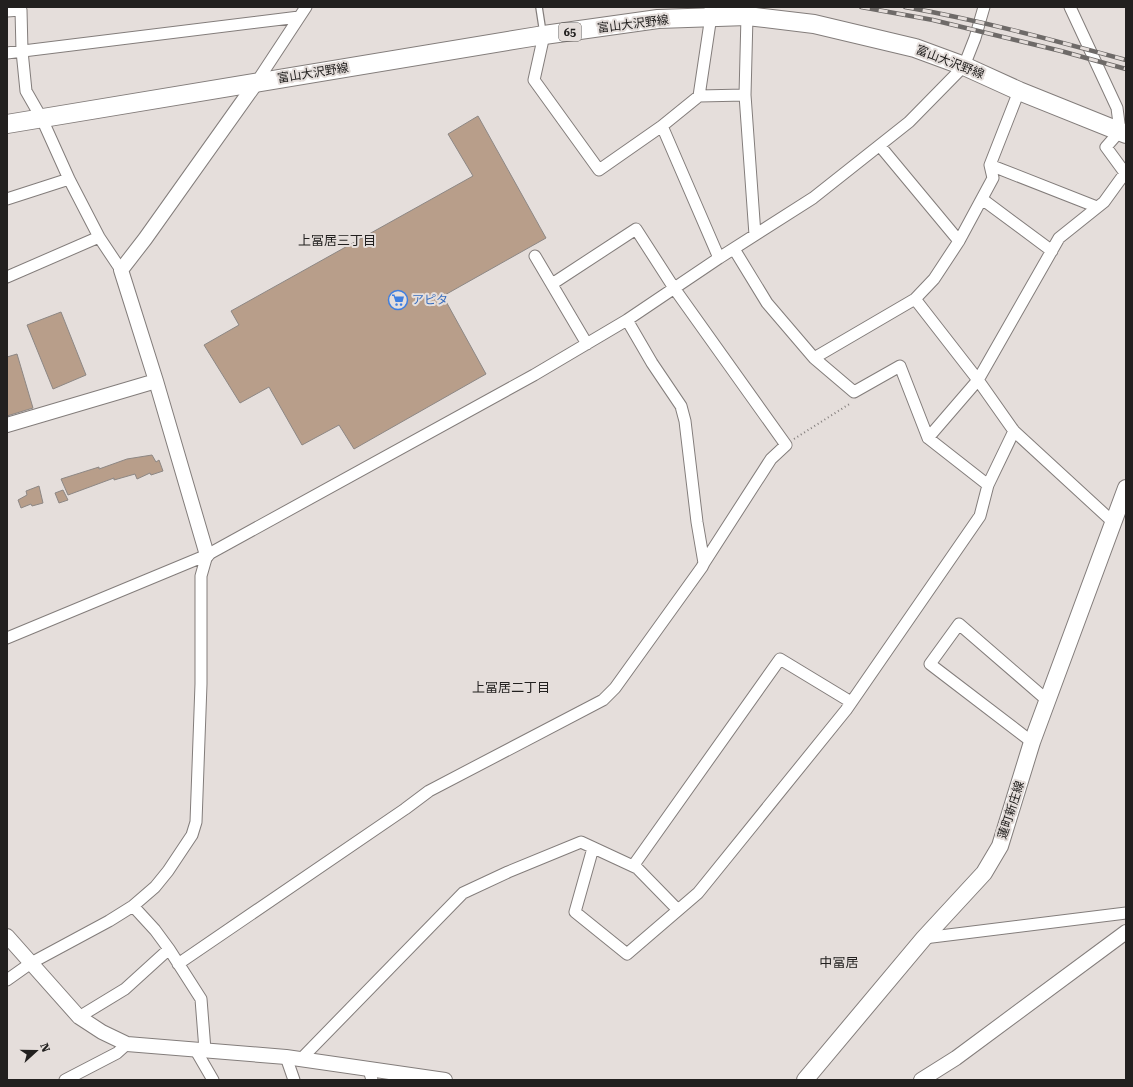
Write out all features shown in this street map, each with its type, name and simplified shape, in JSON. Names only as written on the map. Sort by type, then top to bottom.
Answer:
[{"type":"main road","name":"富山大沢野線","points":[[7,124],[544,36],[710,12],[814,24],[915,48],[964,66],[1019,91],[1124,134]]},
{"type":"main road","name":"蓮町新庄線","points":[[805,1080],[924,938],[984,873],[1000,846],[1032,742],[1126,488]]},
{"type":"street","points":[[121,270],[145,239],[256,83],[306,7]]},
{"type":"street","points":[[7,638],[207,555],[527,379],[627,320],[734,248],[813,198],[909,122],[964,66],[975,38],[984,7]]},
{"type":"street","points":[[928,438],[978,380],[1059,238],[1104,202],[1126,173],[1106,146],[1124,134],[1117,108],[1070,7]]},
{"type":"street","points":[[7,10],[21,10],[22,51],[26,91],[42,119],[69,179],[99,237],[121,270],[156,381],[207,555],[201,576],[201,684],[196,822],[192,835],[168,871],[155,887],[133,906],[31,963],[7,980]]},
{"type":"street","points":[[699,96],[710,12]]},
{"type":"street","points":[[747,16],[745,95],[755,235]]},
{"type":"street","points":[[7,53],[299,17]]},
{"type":"street","points":[[544,36],[534,80],[599,170],[662,126],[699,96],[745,95]]},
{"type":"street","points":[[814,358],[915,299],[934,279],[959,241],[993,178],[990,165],[1019,91]]},
{"type":"street","points":[[662,126],[719,258]]},
{"type":"street","points":[[880,146],[959,241]]},
{"type":"street","points":[[990,165],[1097,207]]},
{"type":"street","points":[[7,199],[69,179]]},
{"type":"street","points":[[982,199],[1052,251]]},
{"type":"street","points":[[178,964],[405,809],[429,791],[603,700],[615,688],[704,563],[771,459],[786,445],[674,288],[636,229],[552,284]]},
{"type":"street","points":[[7,277],[99,237]]},
{"type":"street","points":[[734,248],[767,303],[814,358],[854,392],[900,366],[928,438],[988,485]]},
{"type":"street","points":[[535,256],[587,344]]},
{"type":"street","points":[[915,299],[978,380],[1014,431],[1114,523]]},
{"type":"street","points":[[627,320],[652,363],[681,406],[685,421],[697,522],[704,563]]},
{"type":"street","points":[[7,424],[156,381]]},
{"type":"street","points":[[593,848],[575,912],[627,954],[698,893],[851,702],[980,516],[988,485],[1014,431]]},
{"type":"street","points":[[1032,742],[930,664],[959,624],[1048,701]]},
{"type":"street","points":[[633,866],[780,659],[851,702]]},
{"type":"street","points":[[301,1059],[463,893],[508,872],[581,842],[637,868],[678,910]]},
{"type":"street","points":[[133,906],[155,930],[200,999],[200,1050],[213,1080]]},
{"type":"street","points":[[924,938],[1126,913]]},
{"type":"street","points":[[921,1080],[956,1058],[1126,932]]},
{"type":"street","points":[[7,936],[79,1017],[102,1032],[127,1044],[286,1057],[371,1075],[445,1080]]},
{"type":"street","points":[[79,1017],[125,989],[169,950]]},
{"type":"street","points":[[65,1080],[117,1053],[127,1044]]},
{"type":"street","points":[[286,1057],[294,1080]]},
{"type":"lane","points":[[539,7],[544,36]]},
{"type":"path","points":[[786,445],[855,401],[854,392]]},
{"type":"building","points":[[478,116],[546,238],[443,296],[486,374],[354,449],[339,425],[302,445],[269,387],[240,403],[204,345],[239,325],[231,311],[473,176],[448,134]]},
{"type":"building","points":[[61,312],[86,375],[53,389],[27,325]]},
{"type":"building","points":[[17,354],[33,408],[7,416],[7,357]]},
{"type":"building","points":[[152,455],[156,462],[159,460],[163,471],[151,475],[150,473],[137,479],[135,474],[114,480],[114,478],[68,495],[61,479],[99,467],[99,469],[127,459]]},
{"type":"building","points":[[39,486],[43,503],[32,506],[31,504],[21,508],[18,500],[27,495],[26,491]]},
{"type":"building","points":[[63,490],[68,500],[59,503],[55,493]]},
{"type":"railway","points":[[861,7],[933,20],[1061,51],[1126,69]]},
{"type":"railway","points":[[905,7],[988,24],[1126,60]]},
{"type":"place","name":"アピタ","points":[[398,300]]},
{"type":"district","name":"上冨居三丁目","points":[[337,240]]},
{"type":"district","name":"上冨居二丁目","points":[[511,687]]},
{"type":"district","name":"中冨居","points":[[839,962]]}]
